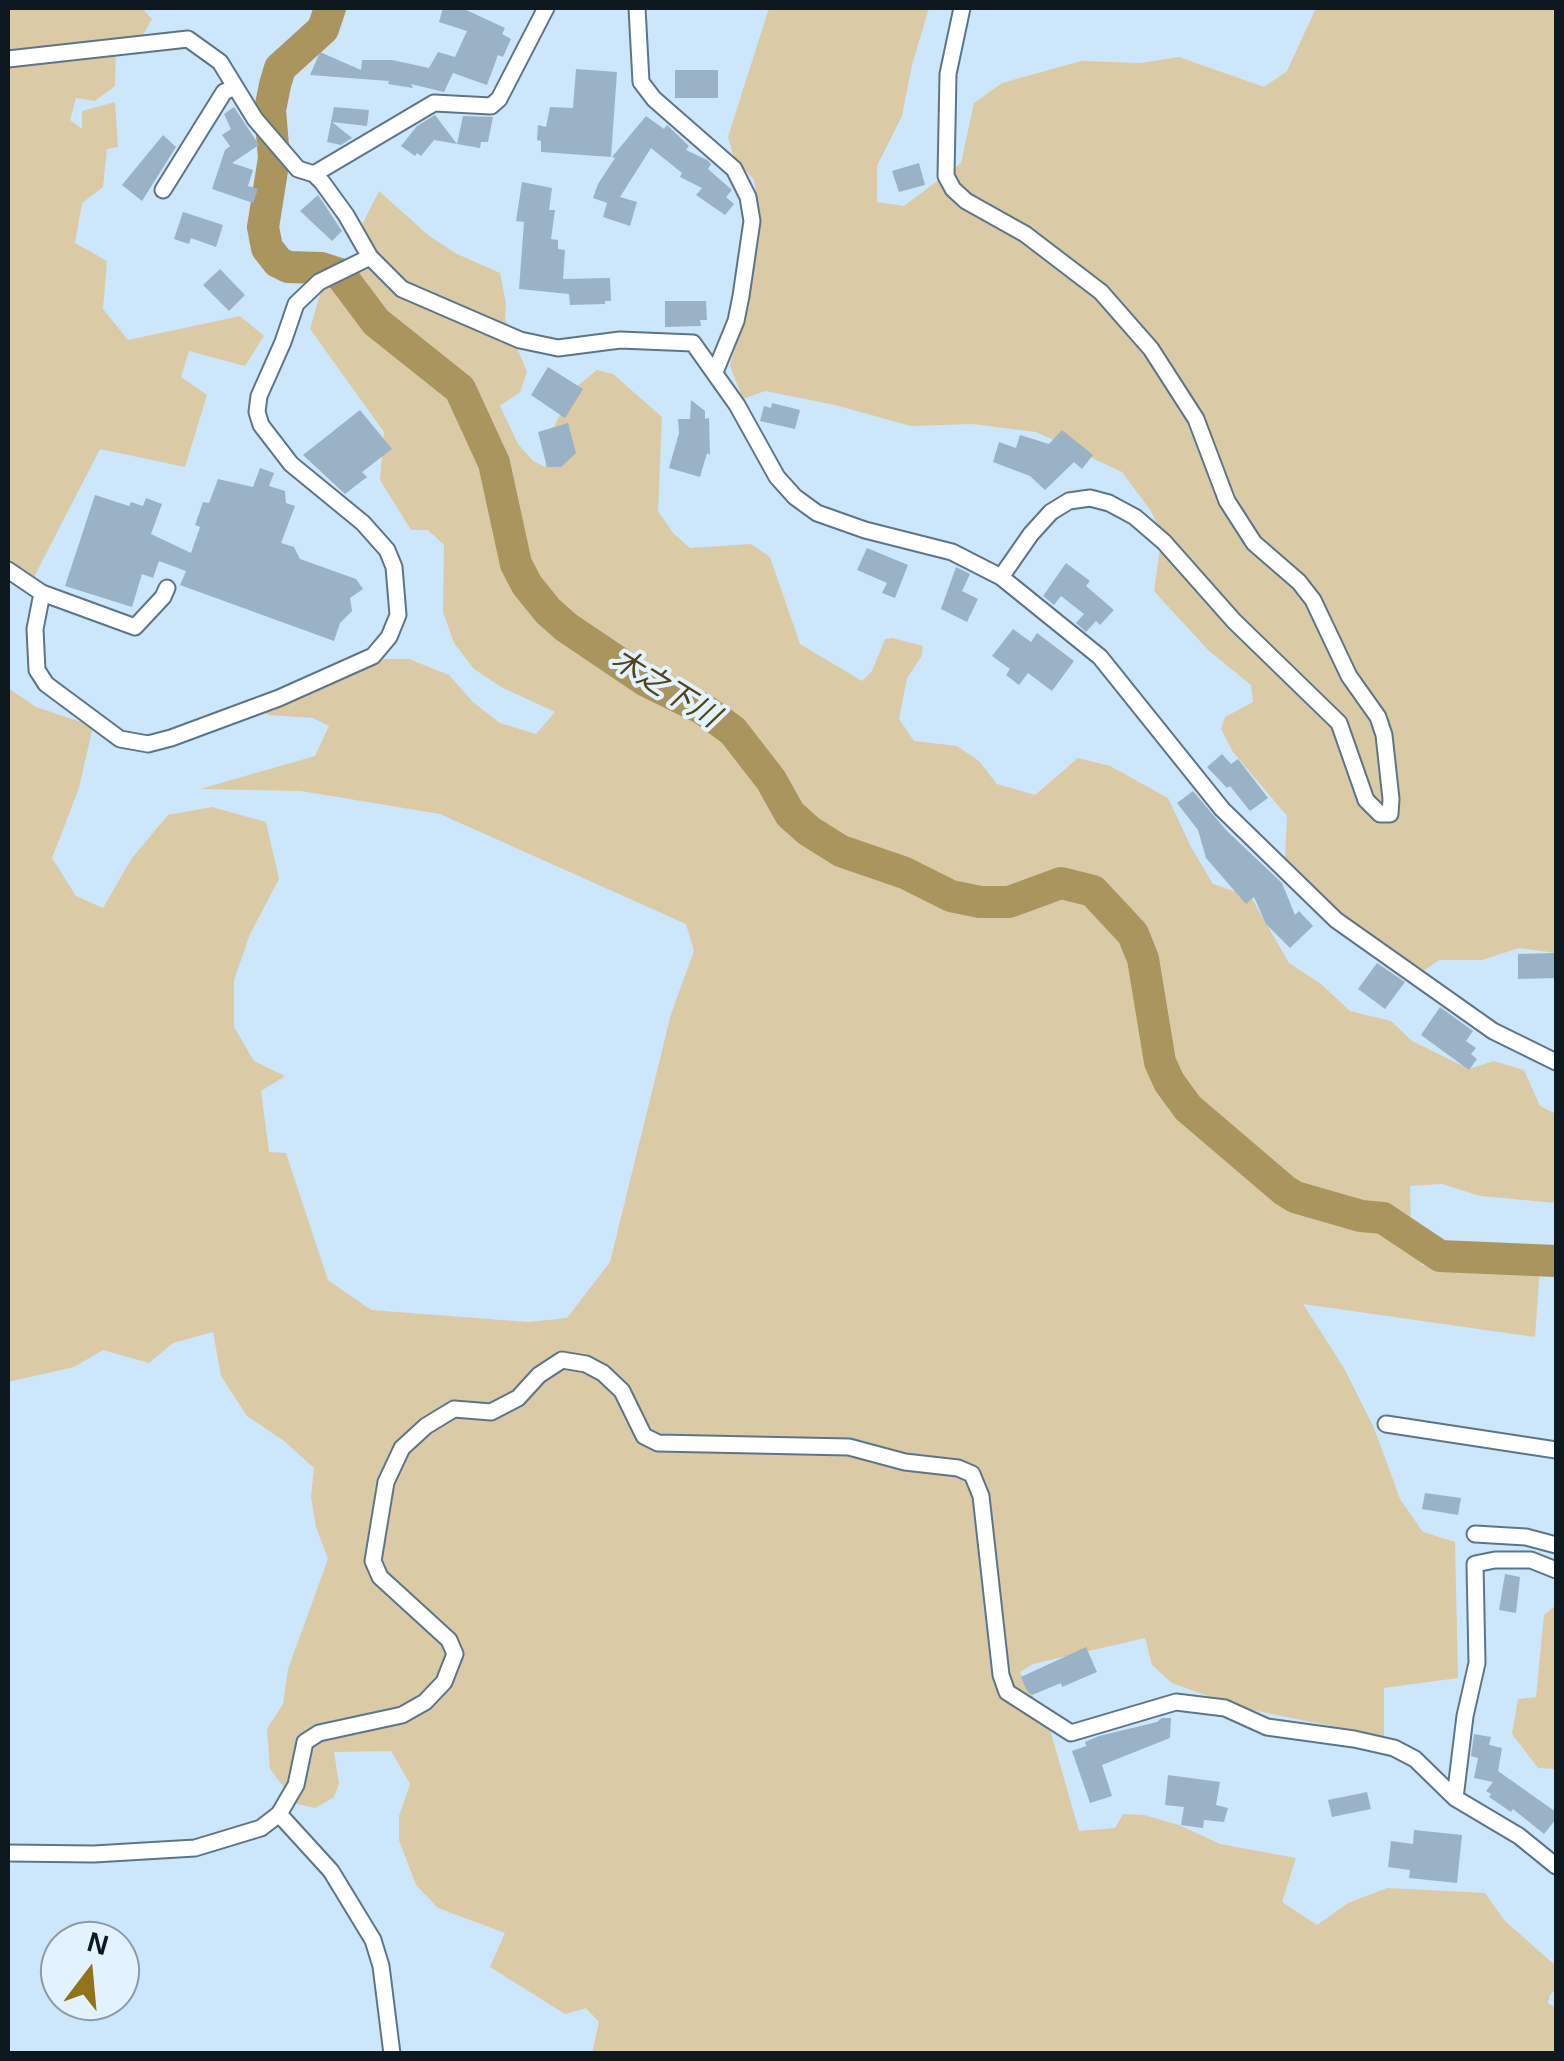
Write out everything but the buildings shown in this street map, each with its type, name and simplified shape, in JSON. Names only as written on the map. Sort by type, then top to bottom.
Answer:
[{"type":"street","points":[[314,174],[434,103],[491,106],[499,100],[546,8]]},
{"type":"street","points":[[637,8],[642,82],[654,99],[734,169],[748,197],[752,221],[742,296],[715,372]]},
{"type":"street","points":[[962,8],[948,74],[946,176],[966,200],[1025,234],[1101,292],[1151,349],[1196,419],[1226,501],[1254,543],[1299,582],[1313,600],[1349,676],[1378,717],[1386,751],[1390,814],[1380,814],[1366,800],[1339,723],[1234,620],[1164,542],[1135,517],[1090,498],[1069,502],[1051,512],[1000,577]]},
{"type":"street","points":[[8,59],[188,38],[220,62],[255,119],[290,162],[298,170],[314,174],[346,215],[366,259],[402,288],[520,340],[558,348],[620,340],[692,343],[715,372],[777,477],[795,497],[817,513],[865,530],[952,552],[1000,577],[1100,657],[1222,809],[1336,920],[1493,1031],[1556,1062]]},
{"type":"street","points":[[164,190],[224,92],[235,87]]},
{"type":"street","points":[[42,592],[34,653],[37,670],[46,684],[120,739],[148,744],[278,698],[374,656],[389,637],[398,615],[394,567],[387,550],[363,523],[290,464],[261,425],[257,412],[259,396],[284,342],[296,304],[319,282],[366,259]]},
{"type":"street","points":[[8,570],[42,592],[135,627],[167,588]]},
{"type":"street","points":[[8,1853],[94,1854],[195,1848],[262,1828],[279,1814],[296,1785],[305,1742],[319,1733],[402,1715],[425,1702],[449,1673],[455,1654],[449,1640],[380,1577],[372,1562],[386,1482],[402,1448],[426,1426],[454,1409],[491,1412],[518,1398],[539,1375],[562,1360],[586,1364],[603,1373],[622,1391],[644,1436],[658,1443],[849,1448],[972,1474],[980,1496],[1001,1674],[1007,1692],[1071,1733],[1176,1702],[1226,1708],[1268,1726],[1394,1748],[1414,1759],[1455,1798],[1519,1836],[1556,1866]]},
{"type":"street","points":[[1386,1424],[1556,1450]]},
{"type":"street","points":[[1476,1534],[1526,1537],[1556,1545]]},
{"type":"street","points":[[1455,1798],[1465,1716],[1478,1663],[1475,1564],[1532,1560],[1556,1570]]},
{"type":"street","points":[[279,1814],[332,1871],[373,1940],[381,1966],[392,2054]]},
{"type":"shaded area","points":[[8,8],[142,8],[152,19],[143,35],[116,42],[115,86],[95,101],[76,98],[70,120],[82,129],[82,111],[115,102],[118,147],[107,149],[103,187],[82,203],[75,243],[107,261],[103,309],[128,340],[240,316],[264,336],[245,366],[189,351],[181,377],[207,395],[185,467],[100,449],[33,579],[8,567]]},
{"type":"shaded area","points":[[769,8],[929,8],[902,116],[877,166],[877,202],[904,206],[961,163],[974,103],[1002,83],[1081,61],[1141,63],[1179,57],[1264,87],[1287,71],[1316,8],[1556,8],[1556,953],[1519,948],[1482,960],[1439,960],[1422,972],[1343,916],[1285,860],[1287,816],[1233,752],[1221,729],[1225,717],[1253,702],[1251,685],[1208,650],[1154,591],[1162,535],[1151,511],[1122,472],[1036,432],[972,424],[911,426],[765,391],[743,399],[730,366],[757,247],[759,214],[754,180],[734,158],[728,137]]},
{"type":"shaded area","points":[[379,191],[428,235],[455,253],[500,273],[505,318],[527,372],[520,392],[500,406],[518,444],[533,461],[545,467],[554,427],[571,391],[597,370],[613,374],[662,417],[658,511],[673,533],[690,548],[751,544],[770,557],[800,644],[862,681],[872,671],[885,639],[923,646],[921,657],[907,678],[899,719],[914,741],[957,746],[979,761],[997,784],[1035,795],[1078,758],[1110,766],[1168,798],[1213,884],[1251,897],[1289,963],[1321,984],[1350,1011],[1391,1021],[1412,1041],[1469,1069],[1494,1061],[1524,1070],[1540,1106],[1556,1114],[1556,1203],[1480,1196],[1442,1184],[1410,1186],[1411,1239],[1426,1246],[1421,1265],[1540,1267],[1535,1337],[1303,1304],[1344,1368],[1374,1428],[1400,1499],[1423,1532],[1455,1542],[1458,1678],[1384,1688],[1384,1737],[1238,1707],[1172,1683],[1152,1665],[1145,1638],[1033,1664],[1020,1672],[1049,1726],[1079,1831],[1115,1828],[1123,1814],[1144,1815],[1179,1825],[1220,1844],[1296,1858],[1282,1902],[1317,1925],[1348,1903],[1387,1888],[1485,1893],[1505,1921],[1556,1966],[1556,1989],[1548,2003],[1556,2008],[1556,2053],[592,2053],[599,2022],[586,2008],[565,2014],[490,1967],[505,1933],[438,1908],[416,1885],[399,1840],[399,1816],[410,1784],[391,1751],[334,1752],[339,1784],[334,1797],[315,1808],[297,1804],[270,1769],[267,1729],[283,1704],[288,1669],[328,1559],[316,1527],[311,1497],[314,1468],[247,1416],[221,1376],[213,1332],[173,1343],[149,1363],[103,1350],[74,1367],[8,1382],[8,688],[36,707],[93,726],[79,788],[52,858],[76,896],[103,908],[132,858],[168,815],[212,807],[266,822],[279,879],[250,934],[234,980],[234,1027],[254,1061],[285,1076],[261,1091],[269,1152],[286,1153],[328,1280],[371,1310],[528,1322],[567,1318],[610,1262],[671,1014],[694,951],[686,924],[440,814],[301,791],[200,789],[315,756],[329,726],[313,718],[269,715],[261,710],[379,659],[409,659],[449,675],[473,702],[500,723],[536,734],[555,712],[501,687],[474,669],[454,643],[443,612],[444,545],[428,530],[411,530],[380,480],[384,432],[310,329],[324,280],[366,260],[361,236],[363,223]]},
{"type":"shaded area","points":[[1556,1605],[1556,1769],[1538,1768],[1512,1734],[1518,1699],[1536,1697],[1544,1615]]},
{"type":"waterway","name":"木之下川","points":[[330,8],[323,29],[280,68],[275,85],[270,110],[274,158],[263,227],[267,248],[278,262],[288,267],[321,268],[340,274],[376,322],[460,389],[494,463],[516,564],[548,611],[646,681],[703,709],[733,731],[771,780],[790,814],[841,851],[905,873],[951,896],[980,902],[1009,902],[1061,883],[1093,891],[1133,934],[1143,959],[1160,1062],[1169,1082],[1188,1108],[1284,1190],[1295,1197],[1361,1216],[1383,1218],[1440,1256],[1556,1261]]}]
